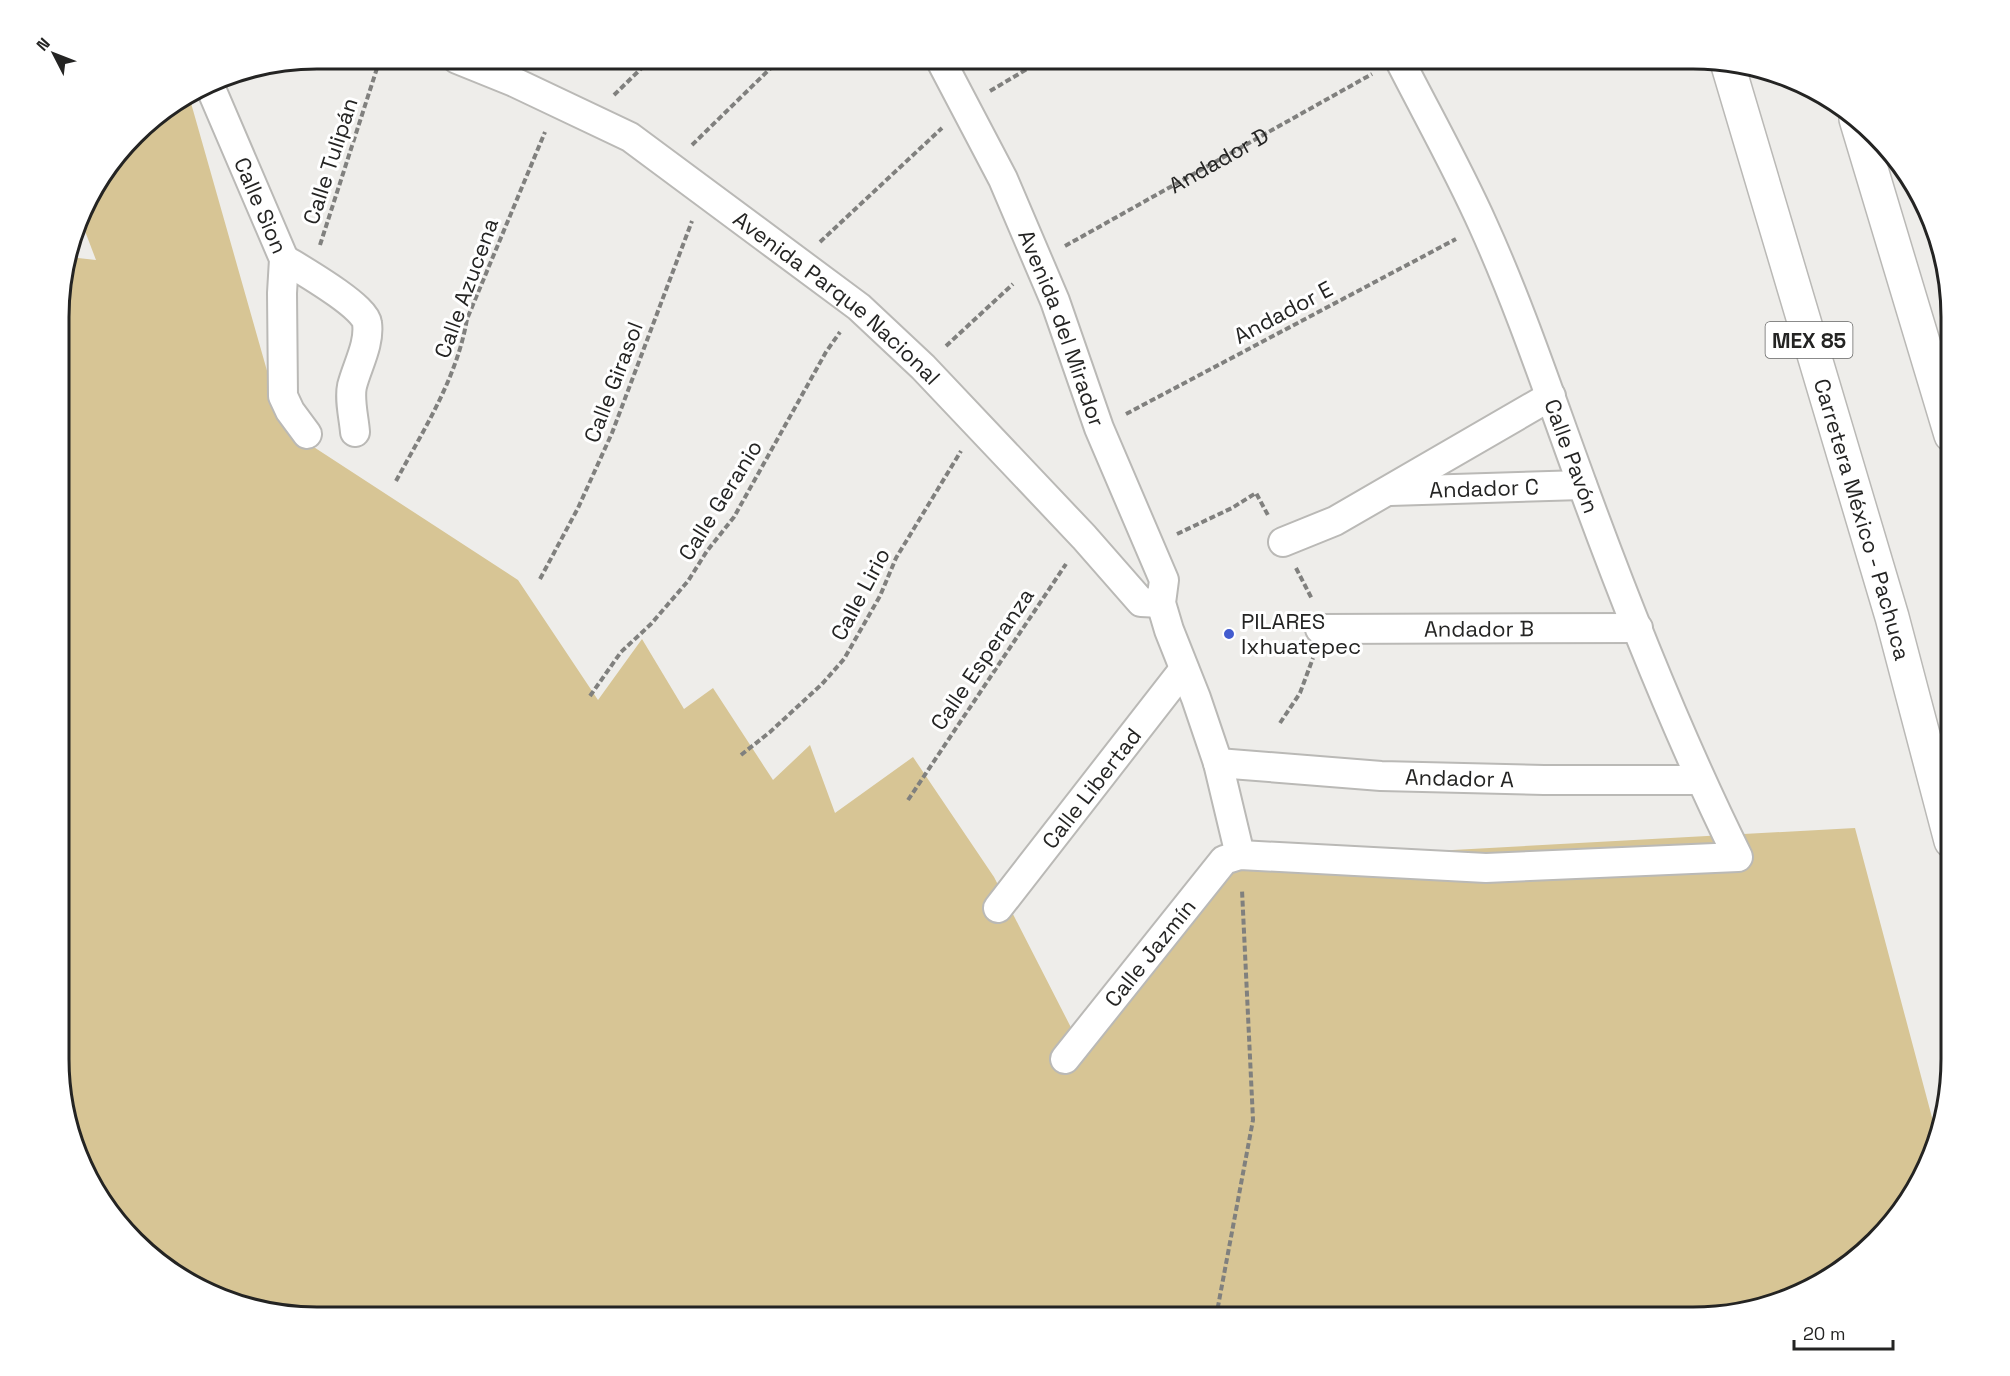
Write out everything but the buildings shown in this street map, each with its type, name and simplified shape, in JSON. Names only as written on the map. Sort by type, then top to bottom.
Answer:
[{"type":"highway","name":"Carretera México - Pachuca","points":[[1730,72],[1892,617],[1941,803]]},
{"type":"highway","points":[[1860,134],[1941,402]]},
{"type":"street","name":"Avenida Parque Nacional","points":[[481,69],[630,137],[859,307],[923,367],[976,422],[1084,537],[1141,602],[1161,603]]},
{"type":"street","name":"Avenida del Mirador","points":[[945,69],[1004,179],[1054,302],[1099,428],[1164,580],[1161,603],[1218,763],[1240,855]]},
{"type":"street","name":"Calle Pavón","points":[[1240,855],[1486,868],[1738,856],[1700,780],[1638,628],[1582,485],[1551,396],[1483,225],[1404,69]]},
{"type":"street","name":"Calle Sion","points":[[213,92],[284,259],[283,396],[290,411],[307,434]]},
{"type":"street","points":[[284,259],[311,274],[357,308],[367,321],[367,337],[352,389],[355,432]]},
{"type":"street","points":[[1283,542],[1335,521],[1551,396]]},
{"type":"street","name":"Andador C","points":[[1388,491],[1582,485]]},
{"type":"street","name":"Andador B","points":[[1320,629],[1638,628]]},
{"type":"street","name":"Calle Libertad","points":[[998,908],[1184,669]]},
{"type":"street","name":"Andador A","points":[[1218,763],[1381,776],[1544,780],[1700,780]]},
{"type":"street","name":"Calle Jazmín","points":[[1065,1059],[1224,860],[1240,855]]},
{"type":"path","name":"Calle Tulipán","points":[[311,274],[376,69]]},
{"type":"path","points":[[590,119],[641,69]]},
{"type":"path","points":[[670,166],[770,69]]},
{"type":"path","points":[[798,262],[965,107],[1028,69]]},
{"type":"path","name":"Andador D","points":[[1038,261],[1381,69]]},
{"type":"path","name":"Calle Azucena","points":[[396,481],[452,372],[462,346],[467,319],[557,103]]},
{"type":"path","name":"Calle Girasol","points":[[540,579],[578,508],[612,433],[704,191]]},
{"type":"path","name":"Andador E","points":[[1099,428],[1483,225]]},
{"type":"path","points":[[923,367],[1038,261]]},
{"type":"path","name":"Calle Geranio","points":[[590,696],[621,652],[651,624],[688,581],[707,551],[734,517],[826,352],[859,307]]},
{"type":"path","name":"Calle Lirio","points":[[741,755],[787,716],[844,659],[880,596],[896,558],[967,442],[976,422]]},
{"type":"path","points":[[1150,547],[1232,508],[1256,493],[1319,612],[1320,629],[1315,653],[1300,693],[1280,723]]},
{"type":"path","name":"Calle Esperanza","points":[[908,800],[1084,537]]},
{"type":"path","points":[[1218,1307],[1253,1120],[1240,855]]},
{"type":"shaded area","points":[[191,103],[283,427],[518,580],[598,700],[642,639],[684,709],[713,688],[773,780],[810,745],[835,813],[913,757],[994,877],[1083,1051],[1233,862],[1855,828],[1933,1122],[1922,1154],[1908,1183],[1880,1223],[1857,1246],[1817,1274],[1757,1299],[1726,1305],[1693,1307],[317,1307],[284,1305],[253,1299],[193,1274],[153,1246],[130,1223],[111,1197],[82,1139],[71,1092],[69,1059],[69,317],[71,284],[76,258],[96,260],[85,230],[102,193],[130,153],[153,130]]},
{"type":"place","name":"PILARES Ixhuatepec","points":[[1229,634]]}]
